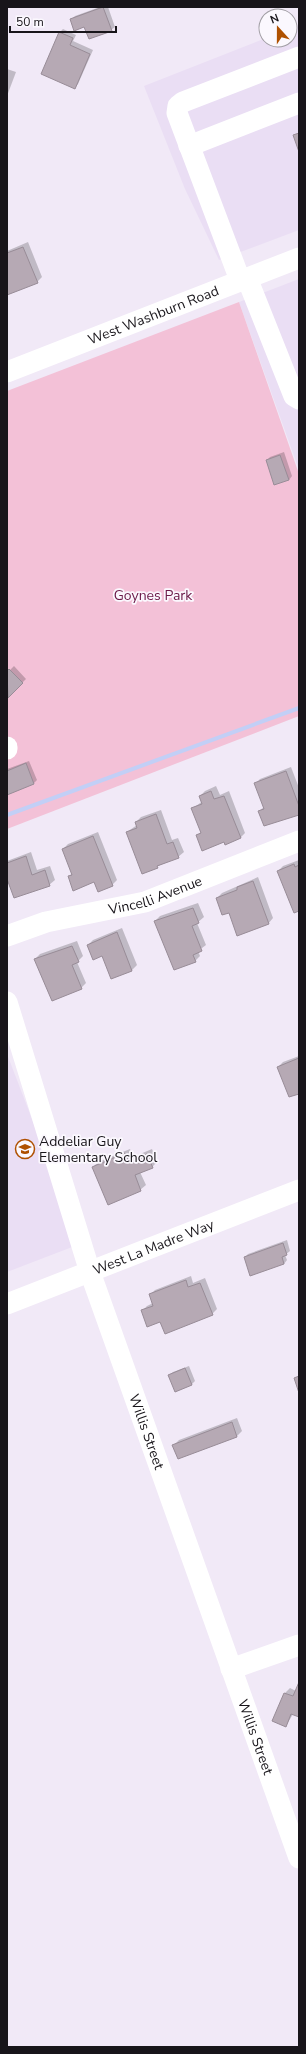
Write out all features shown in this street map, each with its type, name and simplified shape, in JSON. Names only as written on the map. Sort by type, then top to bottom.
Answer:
[{"type":"street","points":[[299,58],[183,102],[178,106],[177,113],[243,279],[294,396],[299,399]]},
{"type":"street","points":[[189,146],[299,103]]},
{"type":"street","name":"West Washburn Road","points":[[7,372],[299,258]]},
{"type":"street","name":"Vincelli Avenue","points":[[7,936],[46,922],[145,902],[299,841]]},
{"type":"street","name":"Willis Street","points":[[7,1002],[90,1272],[299,1858]]},
{"type":"street","name":"West La Madre Way","points":[[7,1304],[299,1190]]},
{"type":"street","points":[[231,1670],[299,1645]]},
{"type":"shaded area","points":[[298,25],[299,230],[219,260],[185,189],[144,86],[258,41],[258,48],[298,48]]},
{"type":"shaded area","points":[[299,279],[299,470],[239,302]]},
{"type":"shaded area","name":"Addeliar Guy Elementary School","points":[[7,1054],[80,1244],[7,1272]]},
{"type":"green space","name":"Goynes Park","points":[[239,302],[299,474],[299,716],[7,829],[7,391]]},
{"type":"building","points":[[103,7],[112,31],[89,39],[84,27],[74,31],[70,19]]},
{"type":"building","points":[[59,32],[73,38],[70,45],[90,54],[75,89],[41,74]]},
{"type":"building","points":[[299,133],[299,152],[293,135]]},
{"type":"building","points":[[23,247],[38,283],[7,295],[7,253]]},
{"type":"building","points":[[280,455],[289,480],[274,485],[266,460]]},
{"type":"building","points":[[9,669],[23,683],[8,698],[7,671]]},
{"type":"building","points":[[26,763],[34,784],[7,795],[7,771]]},
{"type":"building","points":[[286,771],[299,806],[299,815],[264,826],[258,811],[264,809],[254,783]]},
{"type":"building","points":[[211,791],[214,799],[224,796],[241,838],[225,845],[224,842],[202,851],[196,835],[201,833],[191,808],[202,804],[199,796]]},
{"type":"building","points":[[156,814],[167,844],[173,842],[179,858],[157,866],[158,868],[142,874],[126,832],[137,828],[135,822]]},
{"type":"building","points":[[93,836],[113,886],[98,892],[94,882],[73,891],[68,876],[72,875],[62,849]]},
{"type":"building","points":[[26,856],[32,875],[45,870],[50,886],[14,898],[7,879],[7,863]]},
{"type":"building","points":[[294,864],[295,867],[299,865],[299,911],[294,913],[277,871]]},
{"type":"building","points":[[253,881],[269,924],[237,936],[229,913],[222,915],[216,898],[237,890],[237,887]]},
{"type":"building","points":[[193,908],[199,923],[192,926],[202,951],[193,955],[196,962],[174,970],[154,921]]},
{"type":"building","points":[[117,932],[132,971],[111,979],[102,956],[93,960],[87,945]]},
{"type":"building","points":[[72,946],[79,962],[72,965],[82,989],[52,1001],[34,959]]},
{"type":"building","points":[[299,1058],[299,1094],[289,1097],[277,1067]]},
{"type":"building","points":[[125,1153],[128,1161],[147,1154],[153,1168],[135,1175],[141,1191],[108,1205],[92,1167]]},
{"type":"building","points":[[283,1243],[287,1255],[282,1257],[284,1264],[250,1276],[244,1257]]},
{"type":"building","points":[[186,1280],[188,1287],[200,1283],[213,1315],[165,1334],[160,1322],[147,1327],[141,1310],[153,1306],[149,1294]]},
{"type":"building","points":[[185,1368],[192,1385],[175,1392],[168,1375]]},
{"type":"building","points":[[299,1376],[299,1393],[294,1378]]},
{"type":"building","points":[[232,1422],[237,1437],[178,1459],[172,1445]]},
{"type":"building","points":[[299,1682],[299,1717],[291,1714],[286,1727],[272,1721],[284,1693],[293,1696]]},
{"type":"waterway","points":[[7,815],[299,708]]},
{"type":"place","name":"Addeliar Guy Elementary School","points":[[25,1149]]}]
